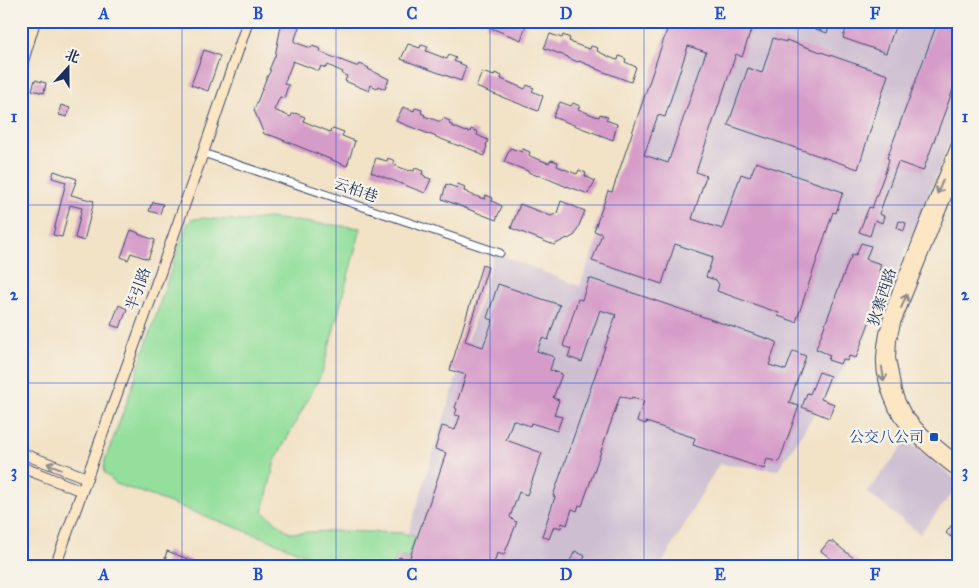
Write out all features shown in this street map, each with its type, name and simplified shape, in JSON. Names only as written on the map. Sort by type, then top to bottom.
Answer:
[{"type":"main road","points":[[21,68],[35,21]]},
{"type":"main road","name":"半引路","points":[[55,567],[203,153],[248,21]]},
{"type":"main road","name":"狄寨西路","points":[[958,142],[888,319],[882,357],[885,383],[894,407],[902,420],[912,432],[958,472]]},
{"type":"main road","name":"狄寨西路","points":[[958,167],[895,323],[890,358],[896,391],[906,414],[931,440],[958,462]]},
{"type":"main road","points":[[21,453],[87,478]]},
{"type":"main road","points":[[21,468],[82,491]]},
{"type":"street","name":"云柏巷","points":[[203,153],[500,253]]},
{"type":"shaded area","points":[[677,21],[958,21],[958,122],[881,310],[778,470],[719,464],[660,567],[398,567],[495,253],[580,286]]},
{"type":"shaded area","points":[[907,441],[958,481],[958,486],[920,534],[867,492]]},
{"type":"green space","points":[[200,218],[243,221],[268,218],[361,228],[322,373],[275,461],[263,512],[290,533],[335,531],[403,533],[416,537],[407,559],[397,556],[393,567],[334,567],[272,541],[116,484],[105,473],[105,460],[126,405],[180,243],[188,223],[191,220]]},
{"type":"building","points":[[282,21],[301,21],[294,42],[311,48],[312,46],[321,49],[322,53],[356,66],[360,64],[389,79],[385,89],[371,85],[369,91],[345,81],[347,76],[342,74],[343,72],[328,65],[326,68],[321,66],[319,71],[293,61],[284,84],[289,85],[284,98],[280,97],[274,110],[291,117],[295,113],[305,117],[303,121],[330,132],[333,128],[344,132],[342,136],[355,141],[347,166],[264,134],[254,110],[271,70],[269,70],[275,56]]},
{"type":"building","points":[[488,21],[516,21],[526,25],[521,40],[486,26]]},
{"type":"building","points":[[670,21],[754,21],[742,57],[736,54],[696,172],[706,176],[692,219],[722,229],[741,174],[750,177],[756,162],[843,192],[836,213],[833,212],[796,322],[778,316],[779,313],[717,291],[719,284],[716,280],[706,277],[713,257],[675,244],[662,284],[592,261],[602,234],[594,231],[608,191],[612,192]],"holes":[[[688,46],[706,52],[668,163],[644,155],[658,115],[665,117]]]},
{"type":"building","points":[[815,21],[831,21],[827,33],[813,28]]},
{"type":"building","points":[[836,21],[897,21],[886,53],[843,38],[847,26]]},
{"type":"building","points":[[938,21],[958,21],[958,76],[923,171],[898,162],[879,214],[884,216],[882,223],[875,220],[870,236],[859,232],[869,207],[872,208],[886,170],[889,159],[887,158]]},
{"type":"building","points":[[550,34],[562,38],[563,35],[570,38],[569,41],[572,43],[586,48],[590,49],[591,46],[598,48],[597,51],[614,59],[618,60],[619,56],[626,59],[625,62],[636,67],[631,82],[544,48]]},
{"type":"building","points":[[773,38],[786,42],[786,40],[888,75],[858,169],[728,125],[748,68],[762,73]]},
{"type":"building","points":[[408,44],[420,48],[421,45],[428,47],[426,51],[447,59],[449,55],[456,58],[454,61],[466,66],[461,81],[401,59]]},
{"type":"building","points":[[204,50],[220,56],[208,91],[191,85]]},
{"type":"building","points":[[482,72],[494,76],[495,73],[502,76],[501,79],[525,89],[527,85],[534,88],[532,91],[543,96],[538,111],[476,87]]},
{"type":"building","points":[[35,80],[46,83],[44,93],[32,90]]},
{"type":"building","points":[[560,102],[571,106],[573,103],[580,106],[578,109],[595,116],[599,117],[600,114],[608,117],[606,120],[617,124],[613,140],[553,117]]},
{"type":"building","points":[[61,105],[70,108],[67,117],[59,115]]},
{"type":"building","points":[[403,107],[414,111],[415,108],[422,110],[421,113],[424,116],[438,121],[442,121],[443,118],[450,121],[449,124],[452,126],[466,132],[470,132],[471,129],[478,132],[477,135],[488,140],[484,156],[396,121]]},
{"type":"building","points":[[510,148],[522,152],[523,149],[530,152],[529,155],[532,157],[549,163],[551,160],[558,162],[557,166],[577,174],[579,170],[586,173],[585,176],[595,181],[588,194],[538,176],[504,162]]},
{"type":"building","points":[[376,158],[387,161],[388,158],[395,161],[393,164],[396,166],[410,171],[414,171],[415,168],[423,171],[422,174],[425,177],[431,179],[425,193],[371,172]]},
{"type":"building","points":[[54,171],[77,179],[71,195],[94,201],[84,241],[75,238],[82,208],[70,205],[62,237],[53,235],[66,182],[52,178]]},
{"type":"building","points":[[446,184],[457,188],[458,184],[465,187],[464,191],[467,193],[481,198],[485,199],[486,195],[493,198],[492,201],[502,206],[496,220],[442,199]]},
{"type":"building","points":[[561,201],[585,211],[575,235],[568,239],[554,245],[511,228],[520,204],[551,216],[557,213]]},
{"type":"building","points":[[153,202],[163,204],[160,214],[149,211]]},
{"type":"building","points":[[899,221],[906,223],[904,231],[897,228]]},
{"type":"building","points":[[131,230],[155,240],[148,259],[131,253],[128,260],[121,257]]},
{"type":"building","points":[[861,243],[871,246],[866,259],[881,264],[879,271],[887,274],[856,358],[849,356],[847,361],[842,359],[840,364],[828,360],[830,355],[816,349],[849,260],[852,254],[856,255]]},
{"type":"building","points":[[482,265],[488,267],[465,341],[483,347],[493,320],[487,318],[498,284],[560,305],[548,340],[542,338],[537,351],[554,357],[550,370],[562,374],[553,398],[559,400],[554,415],[562,417],[557,431],[531,423],[530,426],[513,420],[506,440],[542,453],[527,495],[519,492],[510,517],[517,522],[504,555],[497,553],[493,567],[394,567],[399,557],[409,560],[431,498],[446,453],[435,449],[442,426],[455,430],[460,416],[455,415],[457,409],[455,408],[466,375],[450,370]]},
{"type":"building","points":[[589,278],[777,342],[769,365],[786,370],[793,351],[806,356],[789,403],[799,406],[779,462],[767,459],[764,469],[693,445],[695,438],[646,422],[646,424],[637,421],[644,401],[620,396],[582,506],[579,505],[577,511],[572,509],[567,525],[562,523],[561,528],[554,526],[549,539],[542,536],[555,497],[553,496],[616,315],[600,310],[582,362],[568,357],[571,349],[563,346],[578,299],[582,300]]},
{"type":"building","points":[[119,305],[127,309],[120,328],[111,325]]},
{"type":"building","points":[[819,372],[830,376],[821,399],[834,404],[829,418],[802,407],[807,393],[810,394]]},
{"type":"building","points":[[21,493],[28,506],[22,523],[21,523]]},
{"type":"building","points":[[958,516],[958,528],[951,537],[946,533]]},
{"type":"building","points":[[829,541],[832,541],[865,567],[844,567],[839,565],[821,551]]},
{"type":"building","points":[[167,551],[206,566],[206,567],[164,567]]},
{"type":"building","points":[[575,551],[585,556],[580,567],[567,567]]},
{"type":"place","name":"公交八公司","points":[[934,437]]}]
